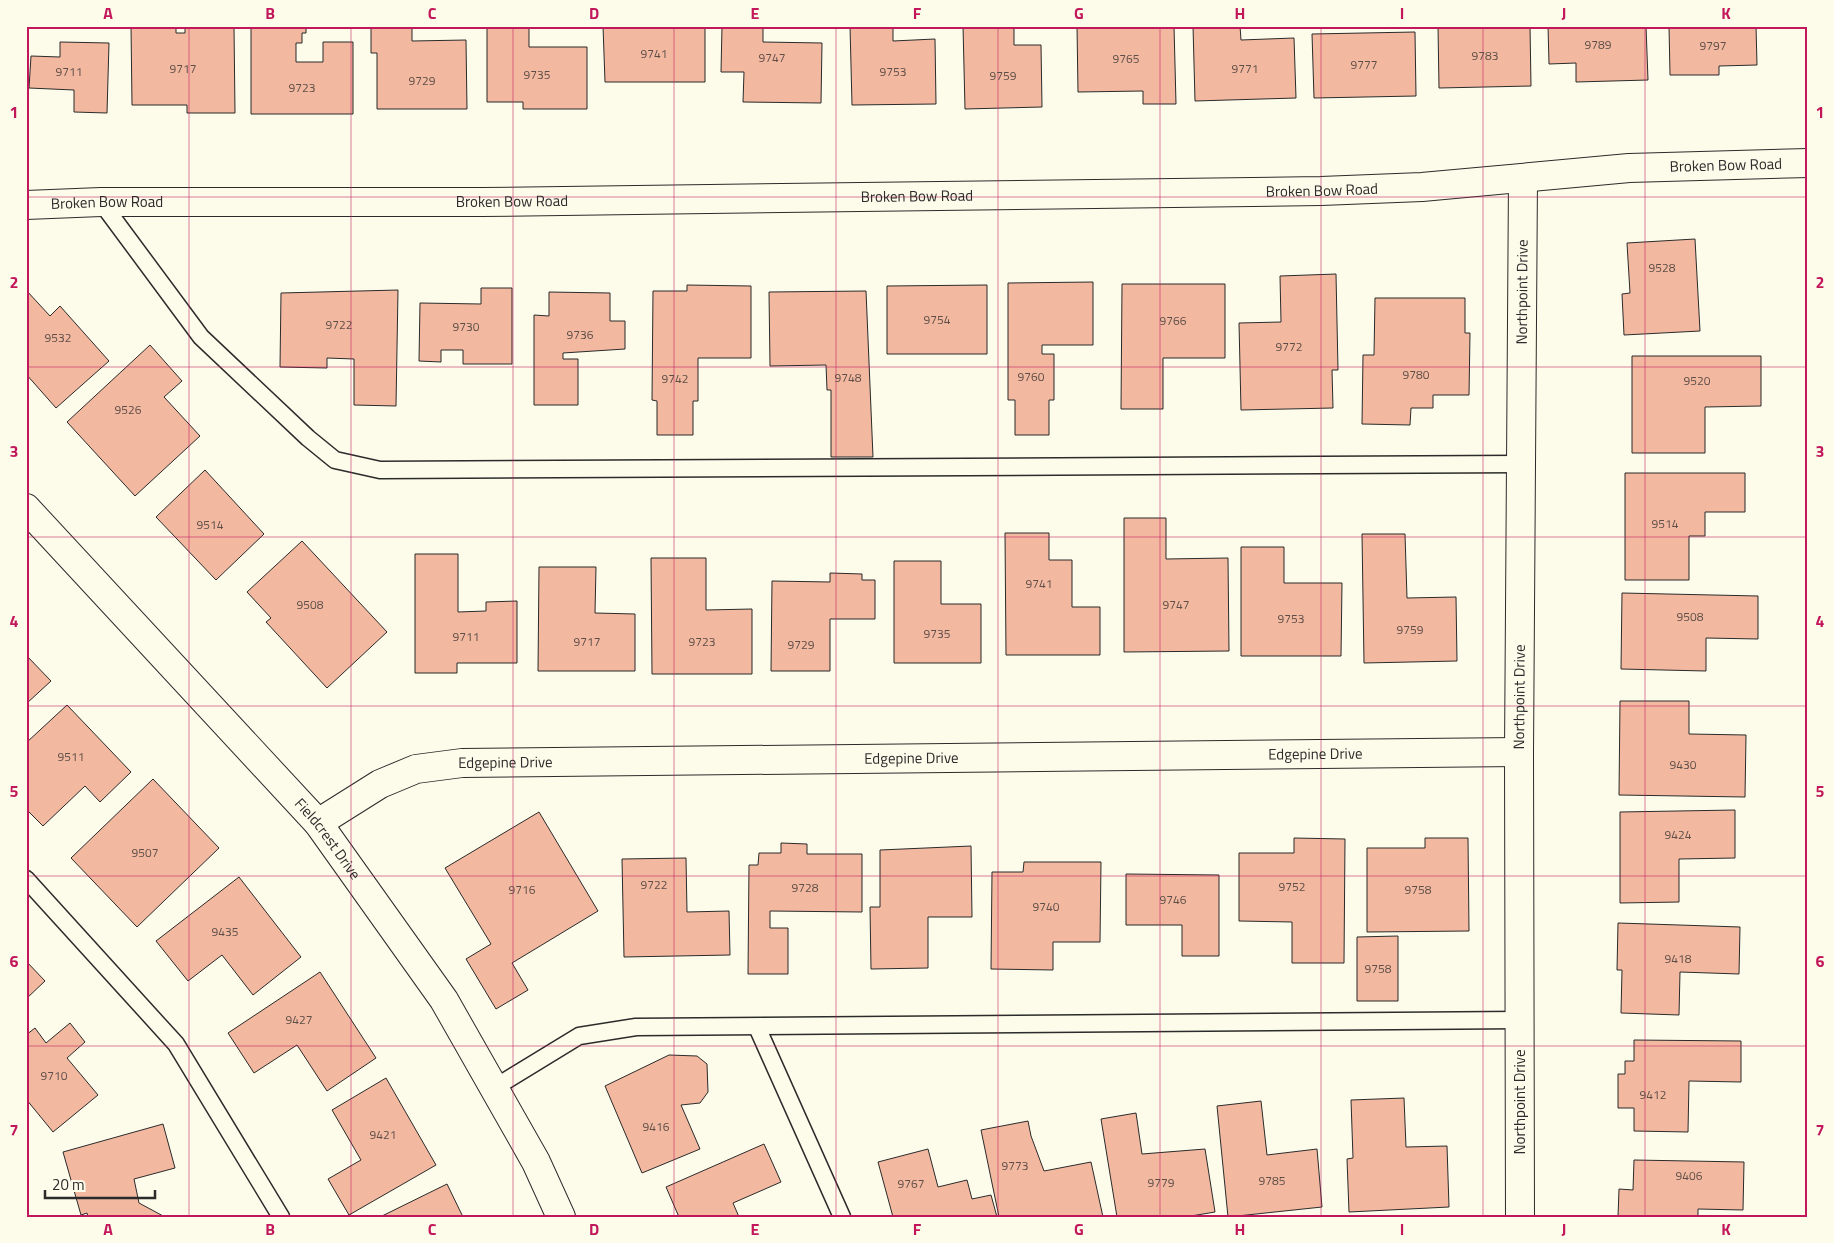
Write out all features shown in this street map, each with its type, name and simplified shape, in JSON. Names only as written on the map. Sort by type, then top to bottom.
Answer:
[{"type":"street","name":"Broken Bow Road","points":[[26,205],[101,202],[482,202],[1321,191],[1422,188],[1629,168],[1808,163]]},
{"type":"street","name":"Northpoint Drive","points":[[1520,1217],[1519,752],[1523,178]]},
{"type":"street","name":"Fieldcrest Drive","points":[[26,508],[318,823],[444,1000],[536,1162],[561,1217]]},
{"type":"street","name":"Edgepine Drive","points":[[318,823],[380,784],[416,769],[462,763],[1519,752]]},
{"type":"lane","points":[[101,202],[201,337],[308,438],[335,460],[380,470],[1521,464]]},
{"type":"lane","points":[[26,879],[176,1044],[281,1217]]},
{"type":"lane","points":[[494,1088],[579,1036],[636,1027],[1520,1020]]},
{"type":"lane","points":[[758,1027],[842,1217]]},
{"type":"building","points":[[131,26],[176,26],[176,33],[185,33],[185,26],[234,26],[235,113],[187,113],[187,105],[132,105]]},
{"type":"building","points":[[251,26],[306,26],[306,33],[302,33],[302,43],[296,43],[296,62],[323,62],[323,42],[353,42],[353,114],[251,114]]},
{"type":"building","points":[[371,26],[412,26],[412,41],[466,40],[467,109],[377,109],[377,53],[371,53]]},
{"type":"building","points":[[487,26],[529,26],[529,47],[587,47],[587,109],[523,109],[523,102],[487,102]]},
{"type":"building","points":[[603,26],[705,26],[705,82],[605,82]]},
{"type":"building","points":[[722,26],[763,26],[763,42],[822,43],[821,103],[743,102],[744,72],[721,72]]},
{"type":"building","points":[[850,26],[893,26],[893,41],[935,39],[936,104],[852,105]]},
{"type":"building","points":[[963,26],[1014,26],[1014,45],[1041,45],[1042,107],[965,109]]},
{"type":"building","points":[[1077,26],[1174,26],[1176,104],[1143,104],[1143,91],[1078,92]]},
{"type":"building","points":[[1193,26],[1240,26],[1241,40],[1294,38],[1296,98],[1195,101]]},
{"type":"building","points":[[1438,26],[1530,26],[1531,86],[1439,88]]},
{"type":"building","points":[[1548,26],[1646,26],[1648,80],[1576,82],[1576,63],[1549,64]]},
{"type":"building","points":[[1669,26],[1756,26],[1757,65],[1719,66],[1719,75],[1670,75]]},
{"type":"building","points":[[1415,32],[1416,96],[1314,98],[1312,34]]},
{"type":"building","points":[[60,42],[109,43],[107,113],[74,112],[74,90],[29,88],[31,56],[60,57]]},
{"type":"building","points":[[1695,239],[1700,331],[1624,335],[1622,294],[1630,293],[1627,243]]},
{"type":"building","points":[[1336,274],[1338,370],[1332,370],[1333,408],[1241,410],[1239,323],[1281,322],[1280,276]]},
{"type":"building","points":[[1093,282],[1093,345],[1042,345],[1042,354],[1054,354],[1054,400],[1049,400],[1049,435],[1015,435],[1015,400],[1008,400],[1008,283]]},
{"type":"building","points":[[1122,284],[1225,284],[1225,358],[1163,358],[1163,409],[1121,409]]},
{"type":"building","points":[[687,285],[751,286],[751,358],[698,358],[698,401],[693,401],[693,435],[657,435],[657,401],[652,400],[653,291],[687,291]]},
{"type":"building","points":[[987,285],[987,354],[887,354],[887,286]]},
{"type":"building","points":[[481,288],[512,288],[512,364],[463,364],[463,350],[441,350],[441,362],[419,361],[420,303],[481,304]]},
{"type":"building","points":[[26,290],[50,316],[60,306],[109,361],[56,408],[26,374]]},
{"type":"building","points":[[398,290],[396,406],[354,405],[354,359],[327,358],[327,368],[280,367],[281,293]]},
{"type":"building","points":[[866,291],[873,457],[831,457],[831,390],[827,390],[826,365],[770,366],[769,292]]},
{"type":"building","points":[[549,292],[610,293],[610,321],[625,321],[625,349],[563,353],[563,359],[578,359],[578,405],[534,405],[534,315],[549,316]]},
{"type":"building","points":[[1375,298],[1465,298],[1465,333],[1470,333],[1469,395],[1433,395],[1433,408],[1411,408],[1410,425],[1362,424],[1363,355],[1374,355]]},
{"type":"building","points":[[150,345],[182,381],[164,397],[200,436],[135,496],[67,422]]},
{"type":"building","points":[[1632,356],[1761,356],[1761,406],[1705,407],[1705,453],[1632,453]]},
{"type":"building","points":[[205,470],[264,534],[216,580],[156,517]]},
{"type":"building","points":[[1625,473],[1745,473],[1745,512],[1705,512],[1705,536],[1689,536],[1689,580],[1625,580]]},
{"type":"building","points":[[1124,518],[1166,518],[1166,559],[1228,558],[1229,651],[1124,652]]},
{"type":"building","points":[[1005,533],[1049,533],[1049,560],[1072,560],[1072,607],[1100,607],[1100,655],[1006,655]]},
{"type":"building","points":[[1362,534],[1405,534],[1407,598],[1456,597],[1457,661],[1364,663]]},
{"type":"building","points":[[302,541],[387,632],[327,688],[266,622],[271,618],[247,592]]},
{"type":"building","points":[[1241,547],[1284,547],[1284,583],[1342,583],[1341,656],[1241,656]]},
{"type":"building","points":[[415,554],[458,554],[458,612],[486,611],[486,602],[517,601],[517,663],[457,663],[457,673],[415,673]]},
{"type":"building","points":[[651,558],[706,558],[706,610],[752,609],[752,674],[652,674]]},
{"type":"building","points":[[894,561],[941,561],[941,604],[981,604],[981,663],[894,663]]},
{"type":"building","points":[[539,567],[596,567],[595,613],[635,614],[635,671],[538,671]]},
{"type":"building","points":[[830,573],[862,574],[862,580],[875,580],[875,619],[830,619],[830,671],[771,671],[772,581],[830,582]]},
{"type":"building","points":[[1622,593],[1758,596],[1758,639],[1706,638],[1706,671],[1621,669]]},
{"type":"building","points":[[26,655],[51,681],[26,704]]},
{"type":"building","points":[[1620,701],[1689,701],[1689,734],[1746,735],[1745,797],[1619,795]]},
{"type":"building","points":[[67,705],[131,772],[100,802],[85,786],[43,826],[26,809],[26,743]]},
{"type":"building","points":[[153,779],[219,848],[137,927],[71,858]]},
{"type":"building","points":[[1735,810],[1735,858],[1679,859],[1679,902],[1620,903],[1620,812]]},
{"type":"building","points":[[539,812],[598,911],[512,963],[528,990],[496,1009],[466,959],[491,944],[445,868]]},
{"type":"building","points":[[1294,838],[1345,839],[1344,963],[1292,963],[1292,922],[1239,921],[1239,853],[1294,853]]},
{"type":"building","points":[[1425,838],[1468,838],[1469,931],[1367,932],[1367,848],[1425,848]]},
{"type":"building","points":[[781,843],[807,844],[807,854],[862,854],[862,912],[770,911],[770,928],[788,928],[788,974],[748,974],[749,865],[758,865],[759,853],[781,853]]},
{"type":"building","points":[[971,846],[972,917],[928,917],[928,968],[871,969],[870,907],[880,907],[880,850]]},
{"type":"building","points":[[686,858],[687,912],[729,911],[730,955],[624,957],[622,859]]},
{"type":"building","points":[[1024,862],[1101,862],[1100,942],[1053,942],[1053,970],[991,969],[992,872],[1023,872]]},
{"type":"building","points":[[1126,874],[1219,875],[1219,956],[1182,956],[1182,925],[1126,925]]},
{"type":"building","points":[[239,877],[301,957],[253,995],[222,955],[188,981],[156,941]]},
{"type":"building","points":[[1618,923],[1740,927],[1739,974],[1680,972],[1679,1015],[1621,1013],[1622,970],[1617,970]]},
{"type":"building","points":[[1398,936],[1398,1001],[1357,1001],[1357,937]]},
{"type":"building","points":[[26,961],[45,981],[26,999]]},
{"type":"building","points":[[320,972],[376,1058],[327,1091],[297,1045],[254,1073],[228,1033]]},
{"type":"building","points":[[70,1023],[85,1042],[67,1058],[98,1095],[53,1132],[26,1099],[26,1035],[35,1028],[46,1043]]},
{"type":"building","points":[[1634,1040],[1741,1041],[1741,1082],[1689,1081],[1688,1132],[1634,1131],[1634,1108],[1618,1108],[1618,1074],[1625,1074],[1625,1061],[1634,1061]]},
{"type":"building","points":[[669,1055],[697,1056],[707,1064],[708,1092],[700,1103],[681,1105],[700,1149],[642,1173],[605,1086]]},
{"type":"building","points":[[386,1078],[436,1165],[349,1215],[328,1179],[361,1160],[332,1110]]},
{"type":"building","points":[[1404,1098],[1406,1147],[1447,1146],[1449,1207],[1349,1212],[1347,1159],[1353,1158],[1351,1100]]},
{"type":"building","points":[[1261,1101],[1267,1155],[1317,1149],[1322,1207],[1228,1217],[1217,1106]]},
{"type":"building","points":[[1136,1113],[1142,1154],[1205,1149],[1215,1212],[1185,1217],[1117,1217],[1101,1119]]},
{"type":"building","points":[[1028,1121],[1031,1136],[1044,1171],[1091,1162],[1103,1217],[999,1217],[981,1130]]},
{"type":"building","points":[[163,1124],[175,1168],[134,1179],[139,1203],[165,1217],[88,1217],[87,1213],[81,1215],[63,1152]]},
{"type":"building","points":[[764,1144],[781,1182],[733,1203],[739,1217],[679,1217],[666,1187]]},
{"type":"building","points":[[928,1149],[938,1187],[967,1180],[972,1199],[991,1195],[997,1217],[893,1217],[878,1162]]},
{"type":"building","points":[[1634,1160],[1744,1162],[1743,1210],[1698,1209],[1698,1217],[1618,1217],[1619,1189],[1633,1190]]},
{"type":"building","points":[[447,1184],[463,1217],[380,1217]]}]
